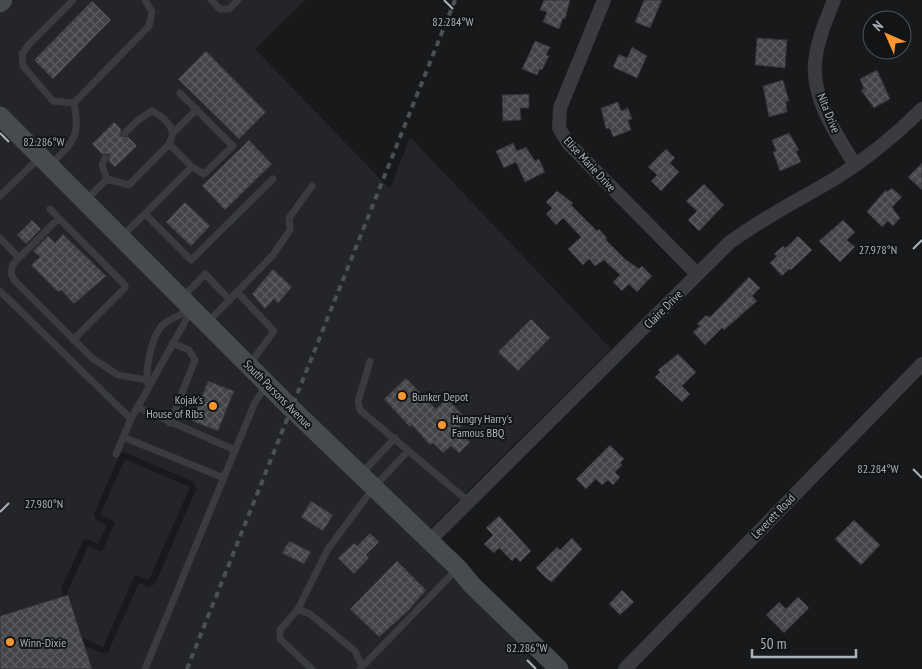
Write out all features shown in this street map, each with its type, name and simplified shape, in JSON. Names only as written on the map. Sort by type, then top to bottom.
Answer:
[{"type":"main road","points":[[0,3],[3,0]]},
{"type":"main road","name":"South Parsons Avenue","points":[[0,116],[267,384],[458,568],[472,585],[559,669]]},
{"type":"street","name":"Elise Marie Drive","points":[[604,0],[560,108],[559,128],[568,144],[697,274]]},
{"type":"street","name":"Nita Drive","points":[[834,0],[822,29],[815,64],[820,96],[831,126],[855,165]]},
{"type":"street","name":"Claire Drive","points":[[429,541],[729,243],[758,221],[855,165],[893,137],[922,109]]},
{"type":"street","name":"Leverett Road","points":[[624,669],[922,364]]},
{"type":"lane","points":[[73,0],[29,44],[22,54],[23,66],[53,101],[74,103]]},
{"type":"lane","points":[[74,103],[149,26],[152,12],[145,0]]},
{"type":"lane","points":[[211,0],[220,9],[229,9],[238,0]]},
{"type":"lane","points":[[170,144],[192,167],[204,174],[233,146],[180,92]]},
{"type":"lane","points":[[0,196],[73,142],[78,123],[74,103]]},
{"type":"lane","points":[[107,179],[129,185],[170,144],[173,133],[197,109]]},
{"type":"lane","points":[[125,133],[138,120],[152,111],[162,116],[170,124],[173,133]]},
{"type":"lane","points":[[106,158],[102,165],[107,179]]},
{"type":"lane","points":[[121,237],[192,167]]},
{"type":"lane","points":[[85,201],[107,179]]},
{"type":"lane","points":[[145,214],[191,260],[273,179]]},
{"type":"lane","points":[[207,324],[273,255],[290,230],[289,218],[312,186]]},
{"type":"lane","points":[[50,209],[125,285],[125,288],[73,340]]},
{"type":"lane","points":[[59,218],[19,258],[12,268],[14,280],[73,340],[110,371],[147,380]]},
{"type":"lane","points":[[0,238],[19,258]]},
{"type":"lane","points":[[116,454],[137,407],[172,343],[187,303],[205,274],[230,300]]},
{"type":"lane","points":[[0,291],[131,419]]},
{"type":"lane","points":[[237,292],[274,331],[249,366]]},
{"type":"lane","points":[[147,390],[146,368],[157,334],[163,324],[187,303]]},
{"type":"lane","points":[[170,423],[195,360],[189,350],[172,343]]},
{"type":"lane","points":[[370,361],[358,402],[360,410],[469,502]]},
{"type":"lane","points":[[145,669],[255,402],[267,384]]},
{"type":"lane","points":[[137,407],[235,450]]},
{"type":"lane","points":[[123,437],[224,478]]},
{"type":"lane","points":[[312,669],[280,639],[280,630],[298,609],[328,549],[367,481],[395,438]]},
{"type":"lane","points":[[367,481],[408,451]]},
{"type":"lane","points":[[298,609],[306,611],[355,651],[361,668],[458,568]]},
{"type":"shaded area","points":[[15,0],[305,0],[255,49],[390,189],[410,137],[611,349],[428,530],[296,403],[0,106],[0,14]]},
{"type":"shaded area","points":[[0,126],[523,644],[537,669],[0,669]],"holes":[[[124,452],[194,482],[196,490],[155,584],[149,587],[139,583],[108,652],[101,653],[81,644],[77,640],[61,589],[83,541],[88,539],[98,544],[107,525],[96,520],[94,514],[120,454]]]},
{"type":"shaded area","points":[[125,459],[190,487],[149,580],[135,575],[103,647],[83,638],[67,593],[88,546],[102,552],[115,522],[100,515]]},
{"type":"building","points":[[544,0],[570,0],[565,19],[563,18],[559,29],[543,22],[547,12],[540,10]]},
{"type":"building","points":[[644,0],[662,0],[650,28],[635,22]]},
{"type":"building","points":[[92,1],[111,20],[53,79],[34,60]]},
{"type":"building","points":[[757,38],[787,40],[785,68],[755,65]]},
{"type":"building","points":[[535,41],[550,47],[546,55],[549,56],[542,70],[540,69],[537,75],[522,69]]},
{"type":"building","points":[[632,47],[647,56],[637,78],[613,67],[619,54],[627,58]]},
{"type":"building","points":[[206,51],[266,112],[239,139],[178,79]]},
{"type":"building","points":[[877,70],[890,99],[874,108],[861,90],[864,89],[860,79]]},
{"type":"building","points":[[783,80],[789,101],[786,102],[787,112],[769,117],[763,86]]},
{"type":"building","points":[[529,94],[529,108],[520,108],[521,120],[503,121],[502,95]]},
{"type":"building","points":[[618,102],[621,111],[628,108],[632,119],[628,120],[631,130],[613,137],[609,128],[606,129],[601,108]]},
{"type":"building","points":[[114,122],[121,129],[121,136],[128,137],[137,146],[115,167],[109,162],[109,154],[102,154],[92,144]]},
{"type":"building","points":[[789,133],[799,150],[796,151],[801,162],[780,171],[773,152],[776,151],[772,140]]},
{"type":"building","points":[[249,140],[272,164],[225,210],[202,186]]},
{"type":"building","points":[[513,143],[517,151],[526,147],[535,161],[539,159],[545,172],[525,182],[516,162],[504,168],[496,151]]},
{"type":"building","points":[[666,149],[675,158],[670,163],[679,172],[661,191],[651,181],[657,175],[648,167]]},
{"type":"building","points":[[922,163],[922,190],[908,177]]},
{"type":"building","points":[[704,184],[724,205],[699,231],[688,220],[697,211],[686,201]]},
{"type":"building","points":[[892,188],[902,197],[892,207],[900,218],[893,226],[888,221],[882,227],[867,212],[886,190],[887,192]]},
{"type":"building","points":[[557,191],[573,203],[571,205],[597,231],[599,229],[607,238],[606,240],[625,259],[639,269],[642,266],[652,276],[637,292],[629,284],[622,291],[613,282],[620,275],[604,260],[595,266],[589,259],[583,265],[568,249],[581,237],[563,218],[556,225],[546,214],[552,208],[546,202]]},
{"type":"building","points":[[185,202],[210,226],[191,246],[166,222]]},
{"type":"building","points":[[32,220],[41,229],[26,244],[17,235]]},
{"type":"building","points":[[843,220],[855,232],[847,240],[855,247],[840,262],[819,241]]},
{"type":"building","points":[[63,234],[106,276],[74,304],[61,290],[58,292],[31,265],[40,257],[33,251],[48,236],[55,243]]},
{"type":"building","points":[[798,236],[812,250],[782,276],[770,263],[777,256],[774,254],[783,246],[785,248],[788,246]]},
{"type":"building","points":[[273,269],[292,287],[278,303],[274,299],[265,309],[252,294]]},
{"type":"building","points":[[749,277],[760,288],[752,296],[757,301],[724,330],[722,328],[705,345],[693,332],[700,326],[697,324],[706,315],[708,317],[711,316]]},
{"type":"building","points":[[531,319],[550,338],[518,371],[498,352]]},
{"type":"building","points":[[678,354],[696,372],[682,386],[690,394],[682,402],[655,377],[660,372],[658,370]]},
{"type":"building","points":[[406,378],[436,409],[447,398],[468,421],[456,430],[470,442],[459,453],[451,446],[443,453],[433,443],[430,445],[384,399]]},
{"type":"building","name":"Kojak's House of Ribs","points":[[208,381],[234,391],[218,431],[192,421]]},
{"type":"building","points":[[610,445],[624,459],[620,463],[622,465],[615,472],[620,477],[613,485],[608,480],[602,485],[596,479],[586,489],[576,479]]},
{"type":"building","points":[[311,501],[333,515],[323,531],[301,517]]},
{"type":"building","points":[[499,516],[531,551],[520,562],[516,557],[512,561],[499,548],[494,553],[484,544],[493,535],[486,528]]},
{"type":"building","points":[[854,520],[880,545],[861,565],[835,539]]},
{"type":"building","points":[[370,533],[379,542],[366,555],[369,558],[354,574],[338,558],[354,543],[357,546]]},
{"type":"building","points":[[572,538],[582,549],[552,582],[536,568],[557,547],[560,550]]},
{"type":"building","points":[[289,541],[311,552],[304,564],[282,553]]},
{"type":"building","points":[[397,561],[426,590],[409,610],[379,637],[350,609]]},
{"type":"building","points":[[622,590],[634,602],[620,615],[609,604]]},
{"type":"building","points":[[68,595],[92,669],[0,669],[0,616]]},
{"type":"building","points":[[798,597],[809,608],[784,633],[766,615],[779,602],[786,609]]},
{"type":"railway","points":[[187,669],[455,0]]},
{"type":"place","name":"Bunker Depot","points":[[402,396]]},
{"type":"place","name":"Kojak's House of Ribs","points":[[213,406]]},
{"type":"place","name":"Hungry Harry's Famous BBQ","points":[[442,425]]},
{"type":"place","name":"Winn-Dixie","points":[[10,642]]}]
